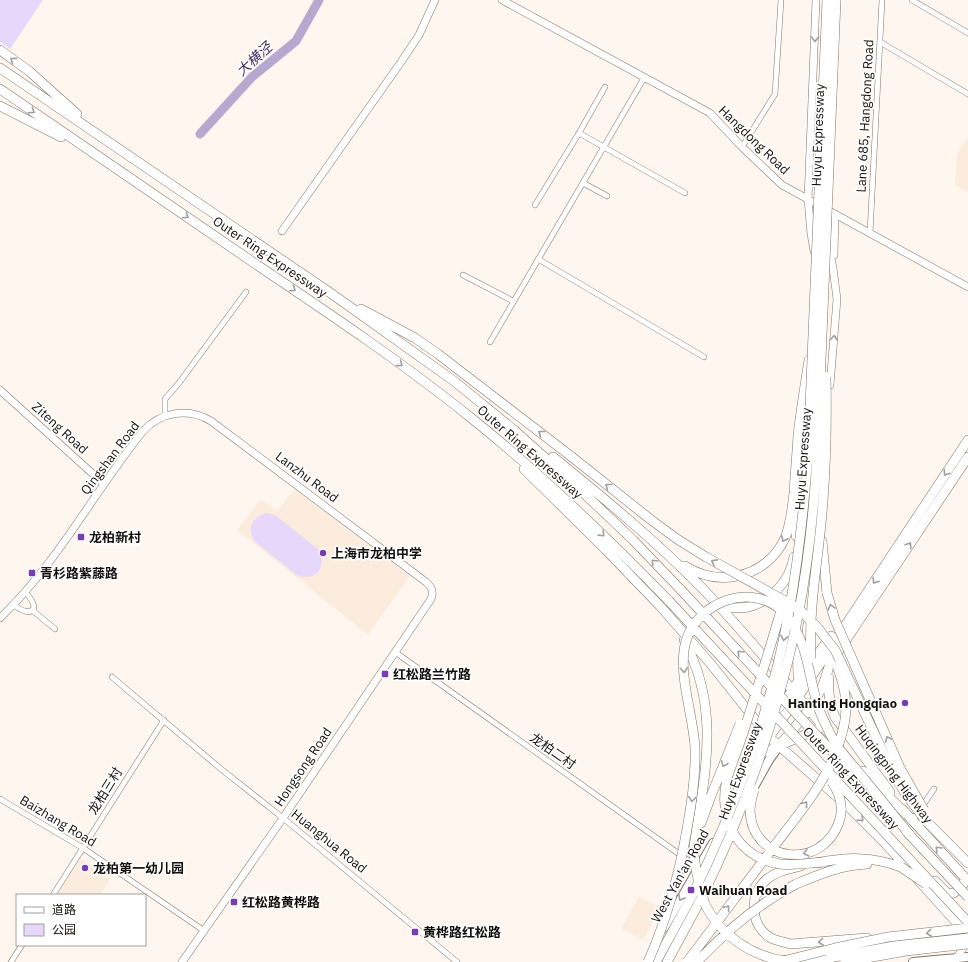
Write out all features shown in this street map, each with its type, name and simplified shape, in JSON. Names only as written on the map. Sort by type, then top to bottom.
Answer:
[{"type":"highway","name":"Huyu Expressway","points":[[657,962],[692,896],[740,786],[756,739],[780,655],[788,618],[800,542],[808,454],[827,0]]},
{"type":"highway","name":"Huyu Expressway","points":[[667,962],[700,901],[727,843],[749,789],[778,698],[797,620],[810,537],[817,455],[836,0]]},
{"type":"highway","points":[[0,50],[40,81],[85,122],[176,188]]},
{"type":"highway","name":"Outer Ring Expressway","points":[[0,68],[332,294],[454,381],[514,430],[571,481],[633,540],[968,897]]},
{"type":"highway","name":"Outer Ring Expressway","points":[[0,89],[322,309],[468,415],[520,458],[621,552],[669,601],[966,919]]},
{"type":"highway","points":[[0,106],[70,142],[166,202]]},
{"type":"highway","points":[[332,294],[389,324],[438,354],[677,539],[706,557],[778,596],[798,609],[817,627],[835,650],[905,793],[926,821],[968,863]]},
{"type":"highway","points":[[824,307],[827,434],[821,538],[827,593],[835,620],[901,770],[925,813],[950,845]]},
{"type":"highway","points":[[643,533],[676,559],[692,570],[705,576],[730,578],[746,575],[760,568],[769,560],[785,538],[792,513],[801,409],[813,335]]},
{"type":"highway","points":[[454,381],[516,427],[590,487],[689,575],[719,606],[872,781],[906,814]]},
{"type":"highway","points":[[719,606],[738,608],[760,603],[780,586],[793,564],[805,429],[813,412]]},
{"type":"highway","points":[[468,415],[580,524],[660,606],[710,663],[767,734],[850,808],[967,932]]},
{"type":"highway","points":[[795,694],[808,691],[817,679],[821,662],[968,440]]},
{"type":"highway","name":"Huqingping Highway","points":[[779,746],[808,709],[822,687],[827,670],[841,647],[968,457]]},
{"type":"highway","points":[[812,682],[811,620],[822,515]]},
{"type":"highway","points":[[800,542],[770,650],[726,782],[724,806],[727,820],[733,835],[745,848],[756,856],[781,864],[823,862]]},
{"type":"highway","points":[[647,962],[665,919],[675,886],[683,853],[692,799],[695,771],[694,730],[684,674],[683,656],[686,641],[691,628],[699,617],[712,606],[724,601],[743,597],[763,600],[773,604],[781,610],[800,637],[806,653],[812,682],[824,722],[837,746],[910,835]]},
{"type":"highway","points":[[660,606],[681,636],[690,652],[702,686],[707,720],[707,760],[694,846],[694,855],[698,880],[706,904],[712,915],[726,932],[756,953],[793,962],[817,961],[967,932]]},
{"type":"highway","points":[[767,734],[795,694],[799,681],[841,623],[853,614]]},
{"type":"highway","points":[[687,962],[813,794],[832,761],[846,718],[847,696],[832,652],[817,627]]},
{"type":"highway","name":"Huqingping Highway","points":[[841,647],[830,677],[828,698],[831,709],[906,814],[967,879]]},
{"type":"highway","points":[[694,855],[706,808],[770,650]]},
{"type":"highway","points":[[778,698],[751,800],[750,811],[756,832],[764,843],[773,850],[785,854],[799,855],[816,851],[828,842],[836,830],[841,816],[841,802],[836,788],[797,739]]},
{"type":"highway","points":[[761,754],[823,726]]},
{"type":"highway","points":[[882,841],[903,854],[928,874],[948,894],[954,894],[967,879]]},
{"type":"highway","points":[[966,919],[937,892],[918,878],[900,867],[870,858],[851,858],[823,862],[774,874],[760,887],[755,898],[753,910],[761,929],[769,937],[780,942],[791,944],[967,932]]},
{"type":"highway","points":[[697,962],[732,928],[756,908],[796,884],[824,872],[852,865],[869,863],[900,867]]},
{"type":"highway","points":[[779,962],[888,937]]},
{"type":"highway","points":[[845,962],[906,951],[968,944]]},
{"type":"main road","name":"West Yan'an Road","points":[[647,962],[761,754],[767,734]]},
{"type":"main road","points":[[746,781],[767,734]]},
{"type":"main road","name":"West Yan'an Road","points":[[657,962],[765,767],[779,746]]},
{"type":"main road","points":[[913,962],[950,960],[968,957]]},
{"type":"street","points":[[282,231],[401,62],[418,35],[435,0]]},
{"type":"street","name":"Hangdong Road","points":[[502,0],[710,113],[782,185],[968,287]]},
{"type":"street","points":[[742,146],[775,94],[781,0]]},
{"type":"street","points":[[799,681],[796,620],[806,524],[818,328],[817,262],[811,234],[808,199],[816,0]]},
{"type":"street","points":[[799,681],[817,550],[837,300],[833,268],[825,231],[832,0]]},
{"type":"street","name":"Lane 685, Hangdong Road","points":[[870,233],[882,0]]},
{"type":"street","points":[[912,0],[968,33]]},
{"type":"street","points":[[880,42],[968,94]]},
{"type":"street","points":[[490,342],[644,78]]},
{"type":"street","points":[[536,205],[605,87]]},
{"type":"street","points":[[579,133],[685,193]]},
{"type":"street","points":[[583,182],[607,196]]},
{"type":"street","points":[[833,268],[835,214]]},
{"type":"street","points":[[538,259],[704,357]]},
{"type":"street","points":[[463,275],[514,301]]},
{"type":"street","points":[[165,416],[165,399],[179,383],[246,292]]},
{"type":"street","name":"Ziteng Road","points":[[0,390],[104,484]]},
{"type":"street","name":"Lanzhu Road","points":[[165,416],[179,413],[189,413],[211,420],[426,582]]},
{"type":"street","name":"Qingshan Road","points":[[0,618],[14,605],[52,558],[143,431],[155,421],[165,416]]},
{"type":"street","name":"Hongsong Road","points":[[182,962],[283,818],[432,597],[432,588],[426,582]]},
{"type":"street","points":[[25,592],[32,598],[34,603],[32,610]]},
{"type":"street","points":[[14,605],[24,612],[32,610]]},
{"type":"street","points":[[32,610],[55,629]]},
{"type":"street","name":"龙柏二村","points":[[395,652],[699,868]]},
{"type":"street","name":"Huanghua Road","points":[[112,677],[221,769],[283,818],[457,962]]},
{"type":"street","name":"龙柏三村","points":[[54,894],[164,720]]},
{"type":"street","points":[[912,821],[934,789]]},
{"type":"street","name":"Baizhang Road","points":[[0,799],[83,848],[203,930]]},
{"type":"street","points":[[950,960],[967,932]]},
{"type":"street","points":[[950,960],[968,941]]},
{"type":"street","points":[[11,962],[21,946]]},
{"type":"shaded area","points":[[968,137],[968,192],[955,185],[957,154]]},
{"type":"shaded area","name":"上海市龙柏中学","points":[[295,489],[410,576],[368,635],[237,530],[261,499],[277,511]]},
{"type":"shaded area","name":"龙柏第一幼儿园","points":[[80,858],[111,878],[101,894],[58,894]]},
{"type":"shaded area","points":[[639,896],[661,908],[643,940],[621,928]]},
{"type":"green space","points":[[0,0],[43,0],[10,49],[0,42]]},
{"type":"green space","points":[[267,513],[275,515],[319,550],[322,562],[321,567],[315,575],[310,577],[298,576],[254,541],[251,531],[252,523],[258,517]]},
{"type":"waterway","name":"大横泾","points":[[200,134],[252,77],[296,41],[319,0]]},
{"type":"place","name":"龙柏新村","points":[[81,537]]},
{"type":"place","name":"上海市龙柏中学","points":[[323,553]]},
{"type":"place","name":"青杉路紫藤路","points":[[32,573]]},
{"type":"place","name":"红松路兰竹路","points":[[385,674]]},
{"type":"place","name":"Hanting Hongqiao","points":[[905,703]]},
{"type":"place","name":"龙柏第一幼儿园","points":[[85,868]]},
{"type":"place","name":"Waihuan Road","points":[[691,890]]},
{"type":"place","name":"红松路黄桦路","points":[[234,902]]},
{"type":"place","name":"黄桦路红松路","points":[[415,932]]}]
